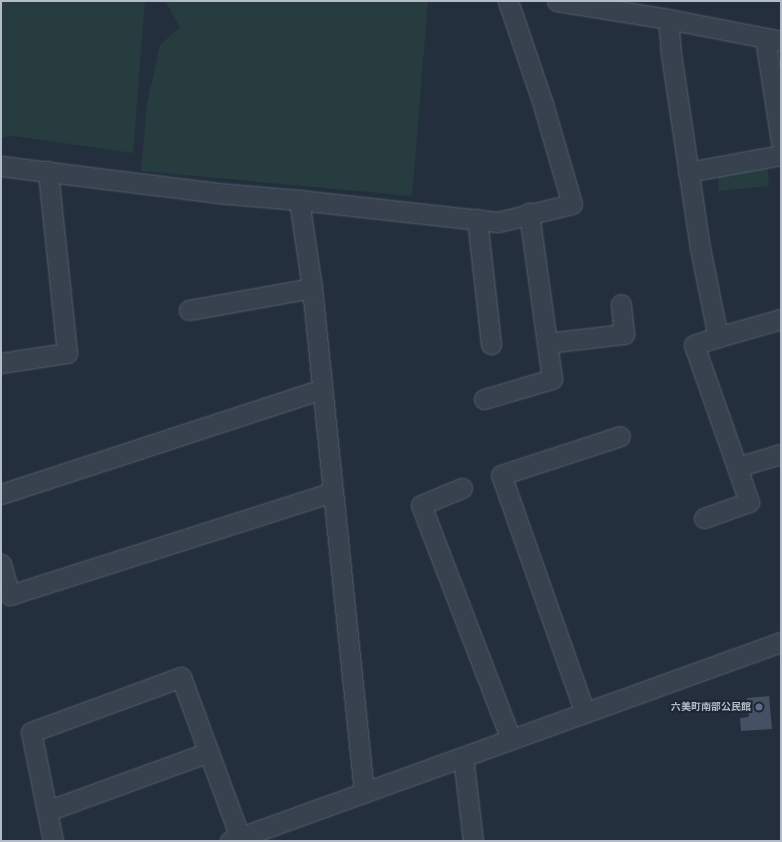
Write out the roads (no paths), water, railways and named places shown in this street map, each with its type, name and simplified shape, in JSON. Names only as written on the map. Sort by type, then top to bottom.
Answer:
[{"type":"street","points":[[1,166],[217,192],[498,222],[529,213],[572,204],[542,101],[508,1]]},
{"type":"street","points":[[557,1],[668,18],[773,39],[781,141]]},
{"type":"street","points":[[668,18],[688,172],[700,248],[718,337]]},
{"type":"street","points":[[688,172],[781,155]]},
{"type":"street","points":[[1,363],[67,353],[48,171]]},
{"type":"street","points":[[299,200],[312,288],[364,792]]},
{"type":"street","points":[[484,399],[552,379],[529,213]]},
{"type":"street","points":[[477,219],[491,344]]},
{"type":"street","points":[[189,310],[312,288]]},
{"type":"street","points":[[547,342],[624,334],[621,304]]},
{"type":"street","points":[[704,518],[750,502],[694,345],[781,319]]},
{"type":"street","points":[[1,494],[322,389]]},
{"type":"street","points":[[585,713],[501,475],[620,436]]},
{"type":"street","points":[[737,467],[781,454]]},
{"type":"street","points":[[462,488],[421,505],[511,739]]},
{"type":"street","points":[[1,564],[10,595],[332,492]]},
{"type":"street","points":[[53,841],[32,732],[181,677],[209,752],[235,839],[781,642]]},
{"type":"street","points":[[47,811],[209,752]]},
{"type":"street","points":[[463,757],[473,841]]},
{"type":"place","name":"六美町南部公民館","points":[[759,707]]}]
